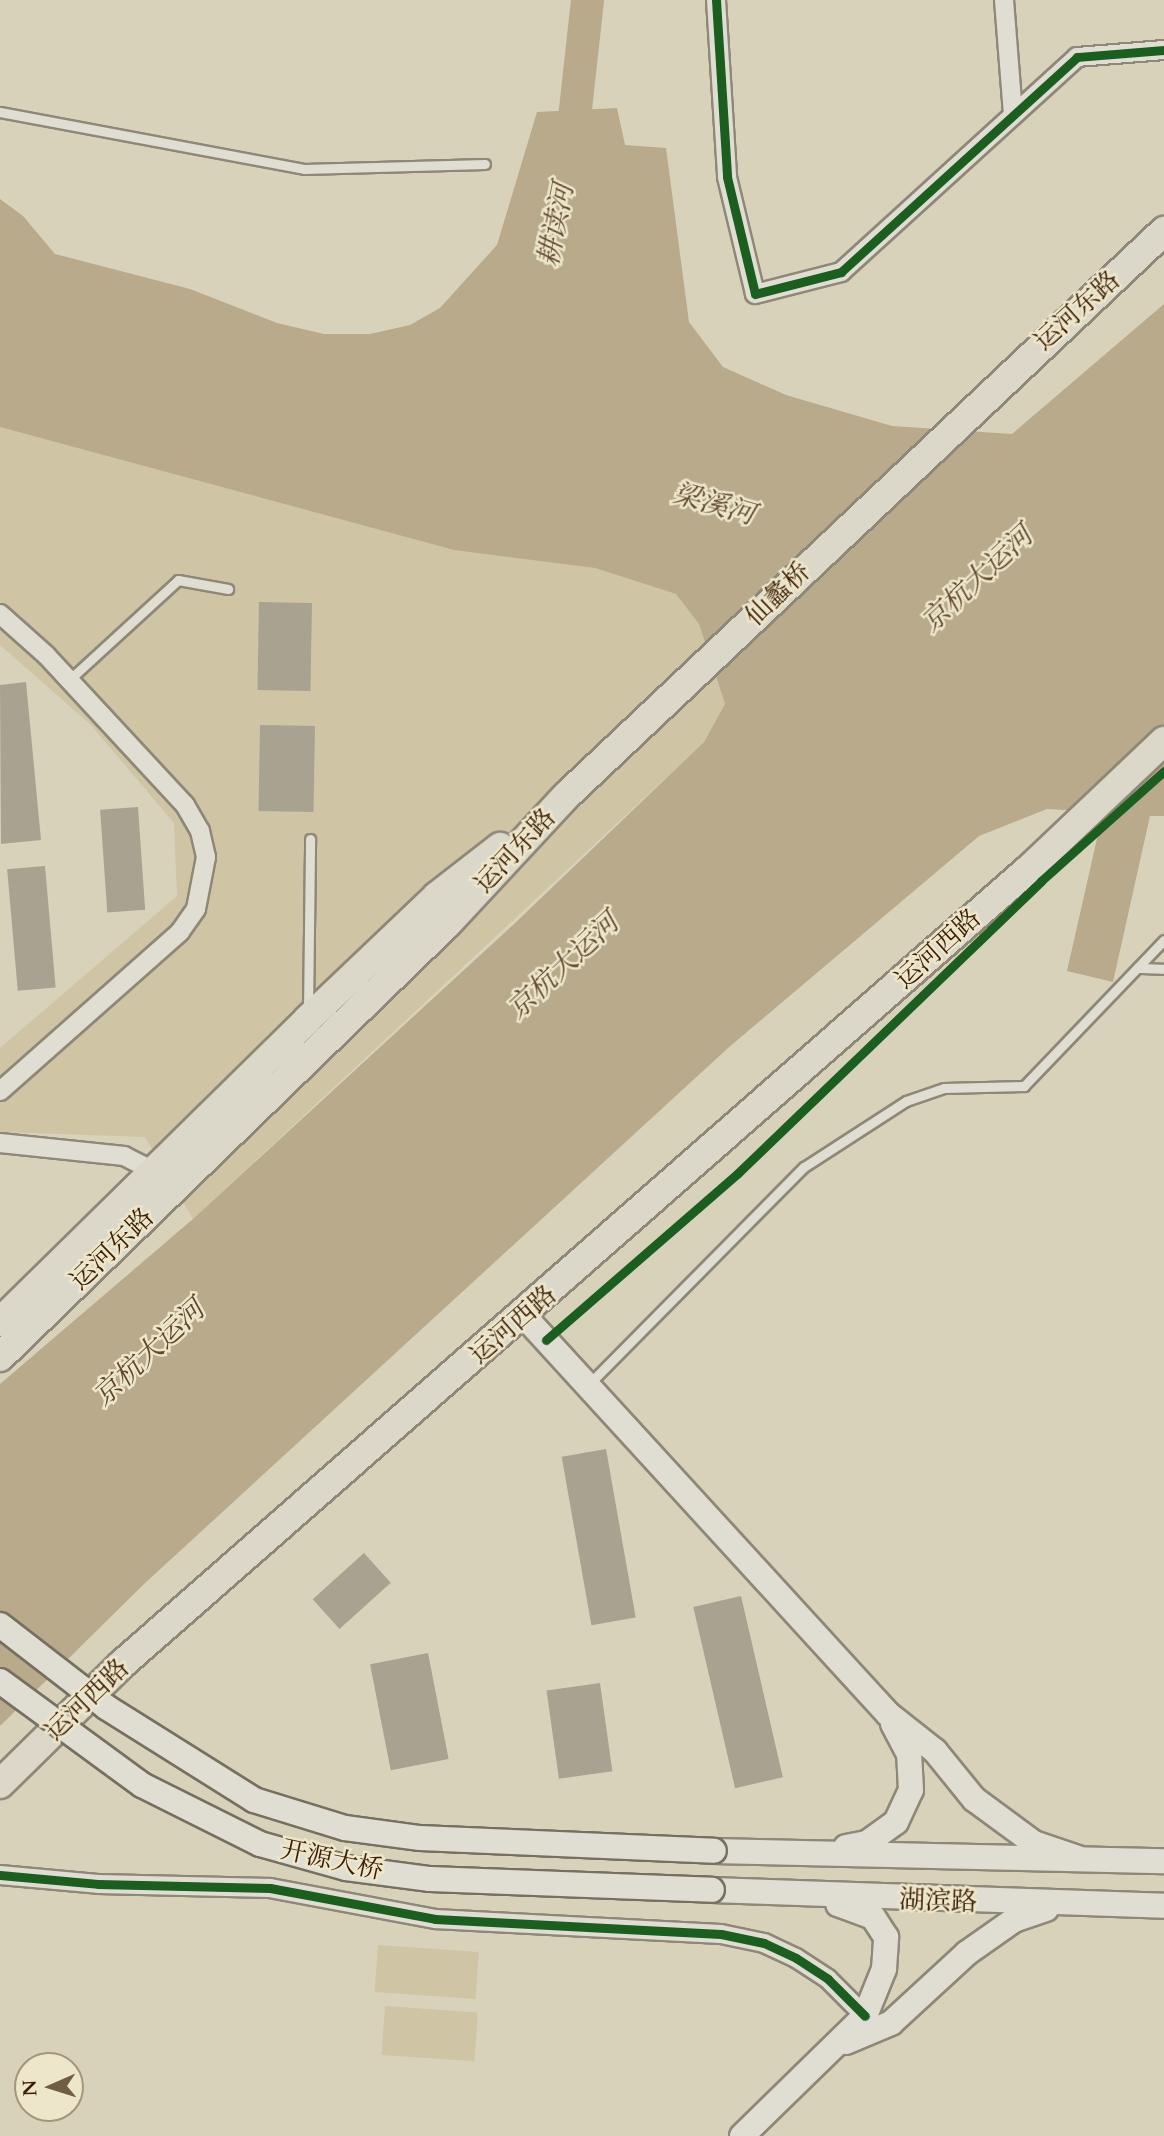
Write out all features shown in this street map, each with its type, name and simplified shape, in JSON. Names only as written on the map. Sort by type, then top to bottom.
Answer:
[{"type":"main road","name":"运河东路","points":[[989,391],[1164,231]]},
{"type":"main road","name":"仙蠡桥","points":[[566,796],[989,391]]},
{"type":"main road","name":"运河西路","points":[[0,1784],[122,1664],[524,1316],[1028,869],[1164,741]]},
{"type":"main road","name":"运河东路","points":[[0,1322],[157,1173],[308,1019],[438,896],[566,796]]},
{"type":"main road","name":"运河东路","points":[[0,1357],[448,923],[566,796]]},
{"type":"main road","points":[[524,1316],[888,1714],[934,1751],[974,1799],[1005,1825],[1034,1843],[1078,1858]]},
{"type":"main road","name":"湖滨路","points":[[0,1625],[106,1707],[254,1800],[345,1828],[420,1838],[714,1851],[1164,1861]]},
{"type":"main road","name":"开源大桥","points":[[0,1681],[142,1785],[260,1844],[346,1868],[430,1879],[712,1890]]},
{"type":"main road","points":[[807,1854],[867,1843],[896,1822],[911,1790],[909,1754],[888,1714]]},
{"type":"main road","name":"湖滨路","points":[[712,1890],[1164,1906]]},
{"type":"main road","points":[[742,2136],[842,2044],[864,2016],[884,1969],[886,1937],[873,1917],[848,1906],[782,1894]]},
{"type":"main road","points":[[842,2044],[891,2023],[967,1953],[1014,1920],[1060,1904]]},
{"type":"street","points":[[716,0],[727,177],[755,294],[841,272],[1077,57],[1164,50]]},
{"type":"street","points":[[1004,0],[1013,115]]},
{"type":"street","points":[[0,614],[69,680],[185,805],[200,831],[205,882],[196,909],[180,932],[0,1091]]},
{"type":"street","points":[[0,1143],[124,1156],[157,1173]]},
{"type":"street","points":[[0,1875],[98,1884],[270,1888],[435,1919],[721,1934],[764,1943],[796,1958],[828,1979],[864,2016]]},
{"type":"lane","points":[[0,112],[304,169],[485,164]]},
{"type":"lane","points":[[69,680],[178,580],[228,589]]},
{"type":"lane","points":[[308,1019],[310,839]]},
{"type":"lane","points":[[588,1385],[804,1167],[906,1101],[944,1088],[1024,1086],[1164,940]]},
{"type":"lane","points":[[1138,968],[1164,969]]},
{"type":"shaded area","points":[[0,427],[454,550],[595,568],[676,594],[699,624],[725,704],[704,742],[193,1219],[145,1137],[0,1132],[0,1048],[177,896],[174,823],[91,725],[0,645]]},
{"type":"shaded area","points":[[378,1945],[479,1952],[475,1999],[375,1992]]},
{"type":"shaded area","points":[[385,2006],[478,2012],[474,2061],[382,2055]]},
{"type":"water","points":[[617,108],[625,145],[666,148],[689,322],[723,367],[786,395],[892,426],[1012,434],[1164,304],[1164,816],[1150,816],[1113,982],[1067,971],[1103,812],[1047,809],[979,836],[728,1048],[144,1584],[0,1726],[0,1384],[193,1219],[513,925],[704,742],[725,704],[699,624],[676,594],[595,568],[454,550],[0,427],[0,199],[23,216],[55,254],[190,289],[277,323],[324,334],[370,334],[410,325],[440,308],[497,245],[537,112]]},
{"type":"building","points":[[259,602],[312,603],[310,691],[257,690]]},
{"type":"building","points":[[26,682],[41,840],[1,844],[0,685]]},
{"type":"building","points":[[260,725],[315,726],[313,812],[258,811]]},
{"type":"building","points":[[138,807],[145,910],[107,912],[100,810]]},
{"type":"building","points":[[45,866],[56,988],[18,991],[7,869]]},
{"type":"building","points":[[606,1449],[636,1617],[591,1625],[562,1457]]},
{"type":"building","points":[[364,1553],[391,1583],[339,1629],[313,1599]]},
{"type":"building","points":[[741,1596],[783,1777],[735,1788],[693,1607]]},
{"type":"building","points":[[428,1653],[449,1759],[391,1770],[370,1664]]},
{"type":"building","points":[[600,1683],[612,1771],[559,1779],[547,1691]]},
{"type":"waterway","name":"耕读河","points":[[570,154],[587,0]]},
{"type":"cycle path","points":[[716,0],[727,177],[755,294],[841,272],[1077,57],[1164,50]]},
{"type":"cycle path","points":[[546,1340],[738,1173],[1041,881],[1164,771]]},
{"type":"cycle path","points":[[0,1875],[98,1884],[270,1888],[435,1919],[721,1934],[764,1943],[796,1958],[828,1979],[865,2016]]},
{"type":"water label","name":"梁溪河","points":[[714,504]]},
{"type":"water label","name":"京杭大运河","points":[[977,579]]},
{"type":"water label","name":"京杭大运河","points":[[563,966]]},
{"type":"water label","name":"京杭大运河","points":[[149,1353]]}]
